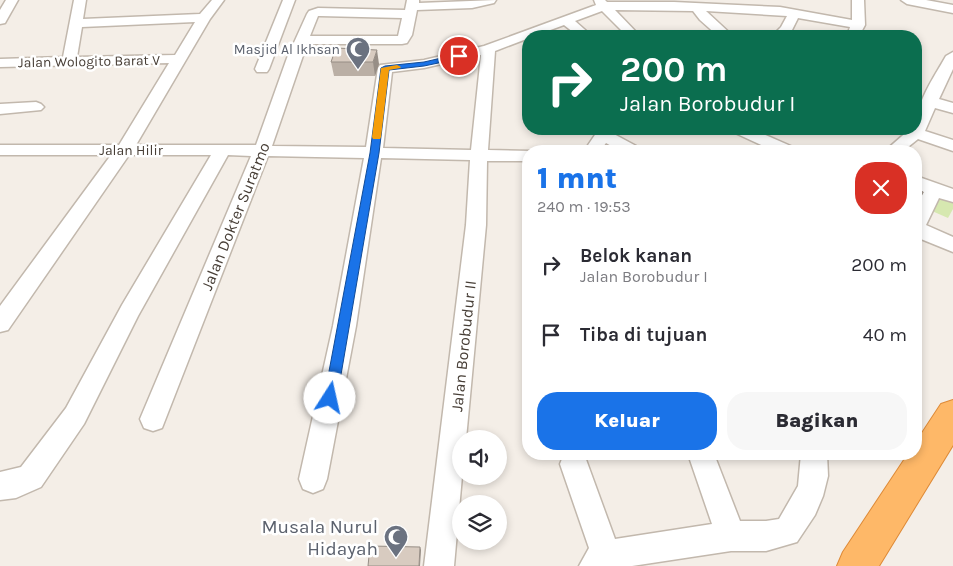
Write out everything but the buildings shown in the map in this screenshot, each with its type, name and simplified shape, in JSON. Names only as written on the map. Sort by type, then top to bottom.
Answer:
[{"type":"highway","points":[[857,566],[953,415]]},
{"type":"street","points":[[0,20],[12,0]]},
{"type":"street","points":[[69,60],[80,0]]},
{"type":"street","points":[[0,323],[124,150],[204,18],[218,0]]},
{"type":"street","points":[[262,69],[289,0]]},
{"type":"street","points":[[856,30],[860,10],[858,0]]},
{"type":"street","points":[[907,0],[953,8]]},
{"type":"street","points":[[272,45],[402,40],[412,7],[472,4],[486,1]]},
{"type":"street","points":[[539,30],[566,20],[600,3],[795,13],[853,30]]},
{"type":"street","points":[[600,3],[628,30]]},
{"type":"street","name":"Jalan Dokter Suratmo","points":[[153,420],[262,151],[313,14],[316,12],[412,7]]},
{"type":"street","points":[[697,7],[704,17],[719,30]]},
{"type":"street","points":[[785,30],[795,13]]},
{"type":"street","points":[[76,23],[204,18]]},
{"type":"street","points":[[566,20],[578,30]]},
{"type":"street","points":[[385,68],[424,64],[488,49],[522,36]]},
{"type":"street","points":[[313,479],[327,417],[374,153],[389,41]]},
{"type":"street","name":"Jalan Borobudur II","points":[[439,566],[470,290],[488,49]]},
{"type":"street","points":[[922,119],[953,56]]},
{"type":"street","name":"Jalan Wologito Barat V","points":[[0,63],[179,59]]},
{"type":"street","points":[[930,101],[953,108]]},
{"type":"street","points":[[0,108],[36,107]]},
{"type":"street","points":[[609,135],[623,145]]},
{"type":"street","points":[[901,145],[913,135]]},
{"type":"street","points":[[922,135],[953,146]]},
{"type":"street","points":[[760,139],[774,145]]},
{"type":"street","name":"Jalan Hilir","points":[[4,154],[124,150],[223,150],[522,156]]},
{"type":"street","points":[[0,486],[16,484],[31,477],[75,416],[130,311],[223,150]]},
{"type":"street","points":[[922,184],[953,196]]},
{"type":"street","points":[[922,215],[934,189]]},
{"type":"street","points":[[922,231],[953,245]]},
{"type":"street","points":[[703,460],[731,536]]},
{"type":"street","points":[[574,464],[600,560],[731,536],[766,536],[787,532],[802,511],[812,491],[814,460]]},
{"type":"green space","points":[[940,196],[953,201],[953,209],[948,218],[932,211]]},
{"type":"slow traffic","points":[[376,137],[385,68],[397,67]]},
{"type":"place","name":"Masjid Al Ikhsan","points":[[358,70]]},
{"type":"place","name":"Musala Nurul Hidayah","points":[[396,558]]},
{"type":"route","points":[[330,398],[374,153],[385,68],[424,64],[459,56]]}]
